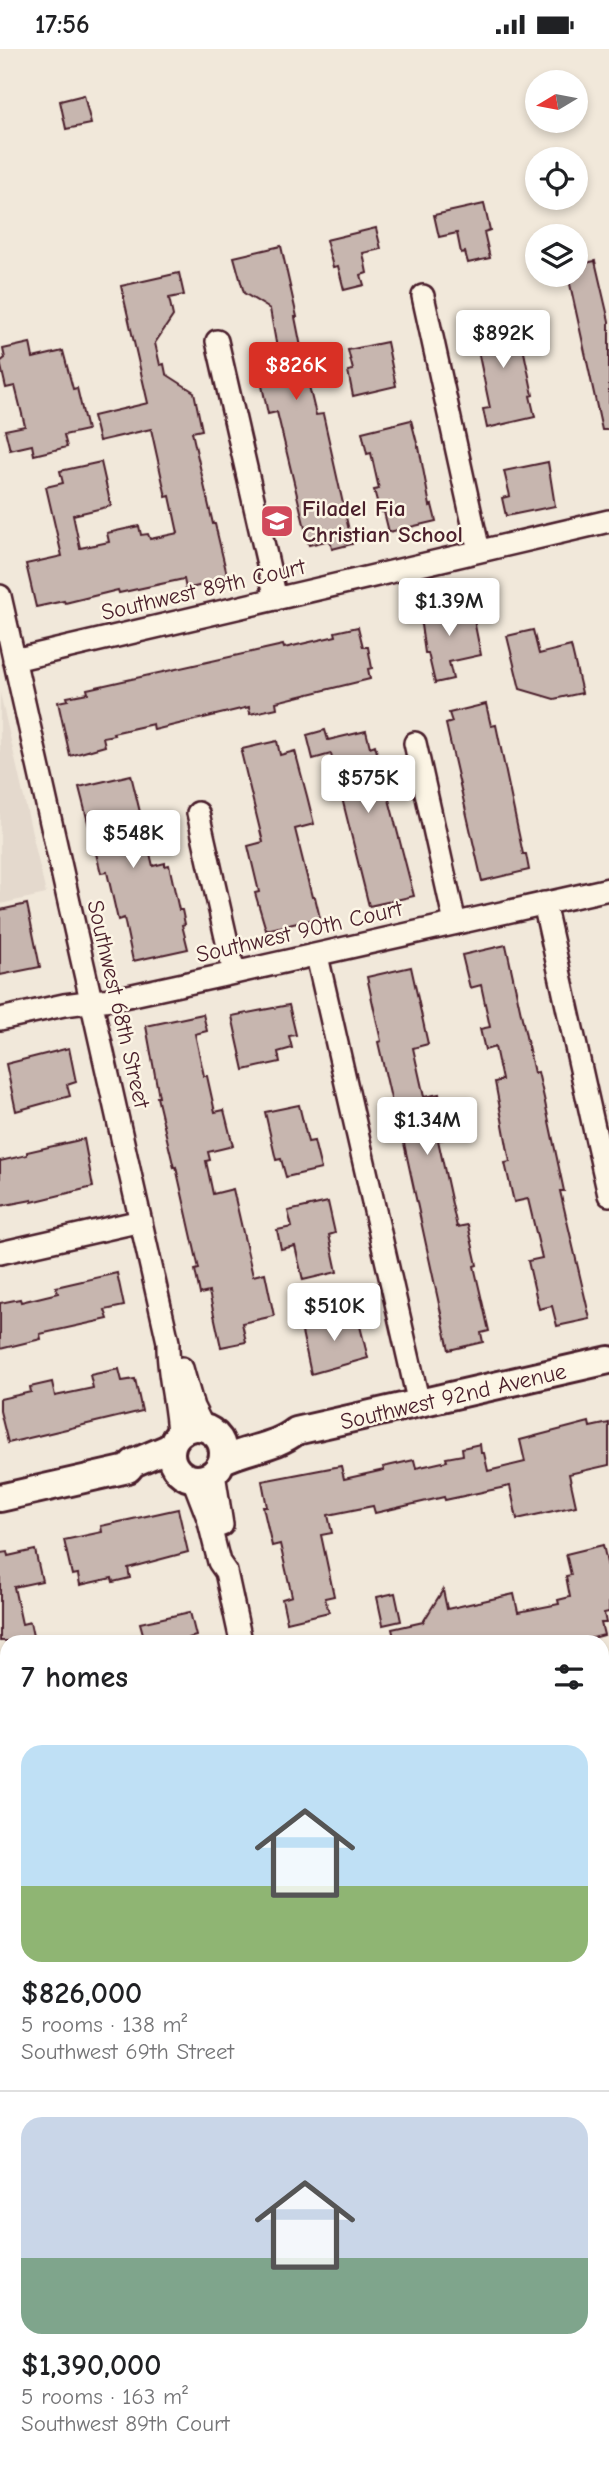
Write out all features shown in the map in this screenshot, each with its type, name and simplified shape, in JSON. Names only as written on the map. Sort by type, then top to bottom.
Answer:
[{"type":"street","points":[[423,296],[479,551]]},
{"type":"street","points":[[218,341],[276,599]]},
{"type":"street","name":"Southwest 89th Court","points":[[14,660],[609,521]]},
{"type":"street","name":"Southwest 68th Street","points":[[0,596],[168,1342],[175,1401],[219,1562],[226,1571],[240,1635]]},
{"type":"street","points":[[415,743],[455,923]]},
{"type":"street","points":[[198,813],[234,973]]},
{"type":"street","name":"Southwest 90th Court","points":[[0,1019],[91,1000],[119,998],[609,889]]},
{"type":"street","points":[[544,903],[609,1195]]},
{"type":"street","points":[[317,955],[419,1403]]},
{"type":"street","points":[[0,1253],[141,1221]]},
{"type":"street","name":"Southwest 68th Street","points":[[168,1342],[178,1356],[193,1407],[209,1430]]},
{"type":"street","name":"Southwest 92nd Avenue","points":[[0,1498],[128,1469],[136,1472],[246,1450],[284,1440],[296,1431],[609,1360]]},
{"type":"street","name":"Southwest 92nd Avenue","points":[[192,1461],[192,1427],[236,1434],[280,1427],[296,1431]]},
{"type":"street","points":[[192,1461],[222,1446],[209,1430]]},
{"type":"shaded area","points":[[0,693],[46,894],[0,904]]},
{"type":"building","points":[[84,95],[91,124],[66,129],[60,101]]},
{"type":"building","points":[[484,204],[490,230],[484,232],[490,258],[468,263],[465,252],[461,253],[457,233],[439,237],[434,215]]},
{"type":"building","points":[[376,228],[381,249],[363,253],[367,273],[361,275],[364,285],[344,290],[338,266],[333,267],[326,240]]},
{"type":"building","points":[[281,246],[308,382],[316,415],[323,414],[352,544],[332,549],[330,540],[309,545],[277,412],[268,414],[260,376],[277,348],[270,309],[244,293],[234,257]]},
{"type":"building","points":[[595,261],[609,321],[609,430],[602,430],[571,287],[588,287],[588,262]]},
{"type":"building","points":[[179,273],[184,295],[169,298],[173,316],[155,343],[160,365],[164,364],[166,374],[194,392],[202,430],[192,432],[228,579],[186,589],[184,579],[36,607],[26,564],[62,556],[46,487],[63,483],[60,471],[101,462],[111,506],[73,515],[80,548],[109,542],[107,533],[139,526],[141,535],[148,534],[150,539],[178,533],[170,496],[166,497],[151,429],[99,441],[93,416],[148,403],[121,286]]},
{"type":"building","points":[[511,315],[515,334],[520,333],[535,417],[487,428],[483,409],[490,408],[476,341],[467,343],[463,325]]},
{"type":"building","points":[[387,342],[396,386],[353,396],[348,371],[353,370],[348,350]]},
{"type":"building","points":[[30,343],[33,358],[63,351],[73,389],[77,388],[87,430],[64,435],[67,447],[34,455],[32,445],[10,450],[5,430],[25,426],[15,386],[6,388],[0,362],[5,358],[3,349]]},
{"type":"building","points":[[411,420],[430,506],[432,505],[436,521],[389,532],[374,490],[379,489],[371,453],[367,454],[362,432]]},
{"type":"building","points":[[548,462],[555,506],[506,516],[502,498],[510,496],[504,471]]},
{"type":"building","points":[[471,605],[481,655],[449,662],[453,679],[435,683],[428,653],[425,653],[419,611],[442,606],[444,611]]},
{"type":"building","points":[[358,627],[363,647],[368,647],[372,668],[368,669],[370,679],[276,702],[277,708],[250,714],[249,707],[154,730],[153,724],[113,733],[114,735],[103,737],[105,746],[70,756],[58,702],[68,700],[67,697],[88,693],[87,689],[283,645],[284,648],[336,636],[335,632]]},
{"type":"building","points":[[533,630],[539,654],[571,646],[582,693],[554,699],[520,689],[507,636]]},
{"type":"building","points":[[486,704],[491,726],[496,725],[523,854],[526,854],[529,870],[482,881],[446,724],[452,722],[449,713]]},
{"type":"building","points":[[325,730],[328,740],[366,731],[370,747],[375,745],[414,896],[369,906],[331,754],[313,759],[307,735]]},
{"type":"building","points":[[277,741],[280,755],[295,751],[314,824],[295,829],[320,918],[266,930],[255,893],[259,892],[248,846],[263,842],[241,752],[242,749]]},
{"type":"building","points":[[131,775],[153,866],[165,863],[165,866],[169,865],[179,910],[182,910],[185,924],[182,925],[188,949],[133,961],[124,918],[118,920],[107,872],[101,873],[79,787]]},
{"type":"building","points":[[27,904],[40,967],[0,975],[0,910]]},
{"type":"building","points":[[506,945],[534,1073],[538,1072],[544,1098],[564,1191],[560,1191],[590,1319],[557,1326],[552,1306],[539,1309],[528,1261],[542,1258],[528,1199],[514,1202],[505,1163],[510,1162],[495,1082],[502,1080],[495,1047],[485,1050],[480,1029],[490,1027],[481,985],[470,988],[462,955]]},
{"type":"building","points":[[411,967],[428,1044],[413,1048],[424,1097],[439,1094],[444,1117],[447,1117],[452,1138],[438,1140],[457,1227],[468,1225],[489,1331],[481,1333],[483,1342],[449,1350],[402,1134],[400,1135],[378,1042],[381,1041],[367,977]]},
{"type":"building","points":[[289,1005],[296,1035],[289,1036],[292,1048],[278,1052],[280,1062],[244,1070],[232,1016]]},
{"type":"building","points":[[203,1014],[207,1031],[195,1034],[204,1076],[207,1076],[215,1112],[224,1110],[233,1146],[208,1152],[210,1160],[206,1161],[213,1194],[233,1189],[253,1276],[265,1273],[274,1316],[242,1323],[246,1342],[221,1347],[209,1292],[200,1294],[195,1270],[199,1269],[157,1097],[146,1026]]},
{"type":"building","points":[[69,1048],[76,1082],[67,1085],[70,1096],[16,1111],[6,1064]]},
{"type":"building","points":[[299,1105],[308,1142],[314,1141],[321,1169],[286,1177],[281,1159],[276,1160],[265,1112]]},
{"type":"building","points":[[84,1139],[93,1187],[32,1202],[0,1206],[0,1161]]},
{"type":"building","points":[[328,1202],[335,1233],[329,1235],[337,1272],[303,1280],[295,1246],[281,1249],[277,1230],[292,1227],[288,1211]]},
{"type":"building","points":[[117,1273],[124,1306],[105,1310],[108,1319],[40,1334],[41,1339],[0,1349],[0,1303],[20,1299],[21,1302],[58,1293],[56,1287]]},
{"type":"building","points":[[357,1314],[368,1358],[311,1374],[301,1327]]},
{"type":"building","points":[[119,1369],[122,1381],[135,1379],[142,1411],[8,1443],[0,1411],[0,1399],[31,1392],[30,1387],[52,1382],[55,1396],[93,1388],[90,1375]]},
{"type":"building","points":[[589,1422],[590,1427],[609,1423],[609,1465],[569,1474],[576,1506],[517,1519],[510,1486],[445,1500],[444,1497],[375,1513],[373,1506],[328,1515],[332,1533],[321,1535],[334,1596],[325,1598],[329,1612],[287,1622],[282,1599],[292,1596],[280,1544],[272,1546],[263,1507],[267,1507],[262,1481],[341,1466],[344,1479],[414,1460],[416,1468],[463,1455],[462,1448],[480,1444],[488,1471],[525,1462],[520,1440]]},
{"type":"building","points":[[178,1509],[188,1552],[128,1568],[130,1578],[113,1582],[112,1578],[80,1585],[78,1574],[72,1575],[64,1540],[102,1532],[101,1526]]},
{"type":"building","points":[[603,1545],[609,1572],[609,1612],[604,1613],[606,1623],[601,1623],[604,1635],[394,1635],[392,1629],[423,1622],[443,1590],[447,1609],[514,1594],[518,1612],[559,1604],[558,1600],[570,1597],[566,1576],[571,1575],[566,1554]]},
{"type":"building","points":[[35,1550],[42,1581],[14,1587],[22,1624],[30,1622],[33,1635],[0,1635],[0,1553],[7,1552],[8,1556]]},
{"type":"building","points":[[395,1593],[401,1621],[383,1625],[377,1597]]},
{"type":"building","points":[[190,1612],[196,1635],[143,1635],[140,1623]]},
{"type":"place","name":"Filadel Fia Christian School","points":[[277,521]]}]
